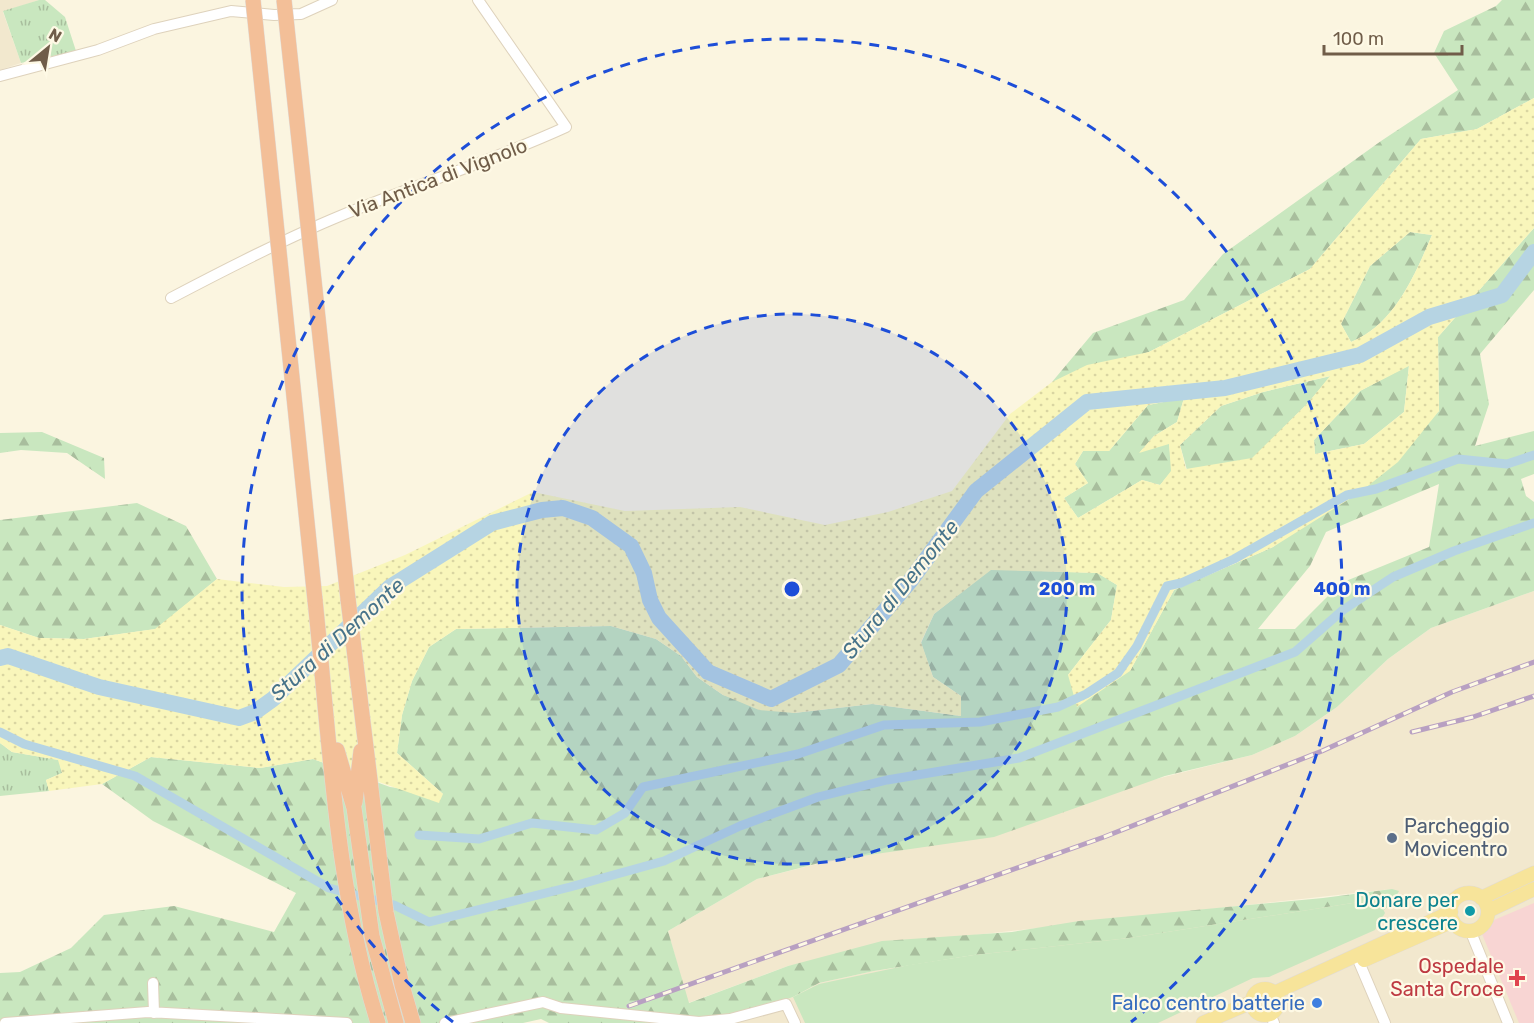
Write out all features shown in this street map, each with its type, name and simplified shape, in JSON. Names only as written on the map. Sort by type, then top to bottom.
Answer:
[{"type":"highway","points":[[253,0],[327,715],[351,916],[362,970],[378,1023]]},
{"type":"highway","points":[[284,0],[362,724],[386,912],[413,1023]]},
{"type":"highway","points":[[327,715],[354,808],[372,936],[396,1023]]},
{"type":"highway","points":[[354,808],[362,724]]},
{"type":"main road","points":[[1485,904],[1534,873]]},
{"type":"main road","points":[[1485,904],[1534,889]]},
{"type":"main road","points":[[1463,894],[1473,894],[1485,904],[1483,924],[1470,930],[1460,928],[1452,917],[1455,899],[1463,894]]},
{"type":"main road","points":[[1253,1006],[1255,994],[1262,990],[1276,996],[1359,962],[1452,917]]},
{"type":"main road","points":[[1276,996],[1452,917]]},
{"type":"main road","points":[[1253,1006],[1261,1015],[1272,1019],[1277,1007],[1276,996]]},
{"type":"main road","points":[[1203,1023],[1253,1006]]},
{"type":"main road","points":[[1223,1023],[1253,1006]]},
{"type":"street","points":[[0,76],[98,50],[154,29],[231,11],[274,15],[301,14],[332,0]]},
{"type":"street","name":"Via Antica di Vignolo","points":[[171,298],[252,255],[341,215],[490,161],[566,127],[478,0]]},
{"type":"street","points":[[1470,930],[1508,1023]]},
{"type":"street","points":[[1359,962],[1385,1023]]},
{"type":"street","points":[[153,983],[154,1008]]},
{"type":"street","points":[[445,1023],[543,1002],[561,1008],[699,1022],[730,1019],[786,1004],[795,1023]]},
{"type":"street","points":[[5,1023],[154,1008],[347,1023]]},
{"type":"shaded area","points":[[0,0],[39,0],[3,12],[21,63],[0,70]]},
{"type":"shaded area","points":[[1534,591],[1534,1023],[717,1023],[793,997],[819,983],[874,971],[1392,889],[956,937],[788,966],[688,1003],[668,931],[757,879],[1252,755],[1295,736],[1337,707],[1388,659],[1431,628]]},
{"type":"shaded area","name":"Ospedale Santa Croce","points":[[1534,903],[1534,1023],[1519,1023],[1482,934],[1494,920]]},
{"type":"green space","points":[[45,0],[65,17],[76,51],[21,63],[3,11]]},
{"type":"green space","points":[[1502,0],[1534,0],[1534,98],[1477,129],[1421,139],[1310,269],[1149,352],[1052,382],[1093,333],[1184,300],[1223,254],[1381,141],[1458,90],[1434,53],[1444,31],[1496,6]]},
{"type":"green space","points":[[1534,228],[1534,290],[1480,354],[1489,404],[1475,446],[1534,431],[1534,474],[1521,479],[1526,496],[1534,502],[1534,591],[1431,628],[1388,659],[1337,707],[1295,736],[1252,755],[1165,776],[994,837],[827,861],[757,879],[668,931],[689,1003],[788,966],[882,941],[1012,932],[1079,921],[1323,898],[1392,889],[1399,891],[1394,901],[1384,910],[1378,899],[1129,938],[974,955],[874,971],[819,983],[793,997],[717,1023],[549,1023],[541,1019],[523,1023],[0,1023],[0,973],[20,972],[71,948],[104,915],[174,906],[274,932],[296,893],[153,821],[102,784],[151,757],[260,768],[313,759],[390,787],[443,794],[397,753],[402,715],[412,681],[429,647],[456,629],[611,626],[656,639],[681,656],[697,677],[723,695],[794,713],[872,704],[961,716],[961,696],[933,677],[921,643],[934,614],[991,569],[1098,573],[1117,585],[1111,620],[1068,675],[1130,671],[1174,590],[1273,547],[1439,411],[1438,337]],"holes":[[[1439,484],[1429,547],[1341,583],[1295,629],[1258,629],[1310,566],[1326,532]]]},
{"type":"green space","points":[[1410,232],[1432,235],[1410,282],[1391,311],[1379,324],[1351,342],[1341,324],[1370,266]]},
{"type":"green space","points":[[1409,365],[1404,412],[1364,444],[1315,454],[1314,440],[1360,391]]},
{"type":"green space","points":[[1331,376],[1308,403],[1252,459],[1187,470],[1180,445],[1221,406],[1263,392]]},
{"type":"green space","points":[[1184,398],[1177,422],[1154,436],[1140,452],[1169,443],[1172,471],[1160,485],[1142,480],[1078,518],[1064,498],[1088,483],[1075,464],[1083,451],[1109,451],[1148,405]]},
{"type":"green space","points":[[42,432],[104,458],[105,479],[67,453],[21,450],[0,453],[0,433]]},
{"type":"green space","points":[[137,503],[186,526],[217,579],[156,629],[84,639],[39,638],[0,625],[0,520]]},
{"type":"green space","points":[[0,743],[12,752],[59,760],[62,773],[46,780],[49,791],[0,796]]},
{"type":"green space","points":[[1378,899],[1385,913],[1375,930],[1269,977],[1253,978],[1158,1023],[805,1023],[793,997],[819,984],[909,965],[974,955],[1129,938]]},
{"type":"sand","points":[[1534,98],[1534,228],[1438,337],[1439,411],[1398,462],[1359,493],[1273,547],[1174,590],[1130,671],[1077,707],[1068,675],[1111,620],[1117,585],[1097,573],[991,570],[934,614],[921,642],[933,677],[961,696],[961,716],[872,704],[794,713],[759,710],[723,695],[697,677],[681,656],[656,639],[611,626],[456,629],[429,647],[412,681],[402,715],[397,753],[443,794],[439,803],[313,759],[260,768],[151,757],[102,784],[49,791],[46,780],[62,773],[58,760],[12,752],[0,743],[0,625],[39,638],[84,639],[155,629],[217,579],[284,587],[327,586],[405,555],[533,492],[625,511],[740,507],[825,525],[888,512],[952,491],[1010,414],[1052,382],[1087,365],[1149,352],[1310,269],[1421,139],[1477,129]],"holes":[[[1410,232],[1432,235],[1410,282],[1391,311],[1379,324],[1351,342],[1341,324],[1370,266]],[[1409,366],[1404,412],[1364,444],[1315,454],[1314,440],[1360,391]],[[1330,376],[1308,403],[1252,458],[1186,469],[1180,445],[1221,406],[1263,392]],[[1184,398],[1177,422],[1154,436],[1139,453],[1169,444],[1171,471],[1160,485],[1142,480],[1078,518],[1064,498],[1088,483],[1075,464],[1083,451],[1109,451],[1148,405]]]},
{"type":"waterway","name":"Stura di Demonte","points":[[0,658],[8,656],[99,687],[239,718],[255,712],[273,699],[390,587],[492,523],[542,510],[563,508],[592,518],[631,546],[644,573],[650,600],[659,618],[708,672],[771,699],[839,665],[911,580],[976,491],[1087,402],[1225,388],[1360,355],[1429,317],[1502,295],[1534,252]]},
{"type":"waterway","points":[[419,835],[479,839],[532,823],[596,830],[625,813],[643,787],[798,754],[884,725],[980,722],[1058,707],[1086,694],[1118,673],[1137,646],[1167,586],[1181,583],[1234,559],[1347,495],[1376,489],[1458,459],[1507,464],[1534,455]]},
{"type":"waterway","points":[[0,732],[24,744],[135,776],[329,888],[394,905],[429,922],[664,861],[740,826],[818,797],[887,780],[1019,758],[1295,652],[1343,610],[1393,577],[1454,551],[1534,523]]},
{"type":"railway","points":[[629,1006],[1104,837],[1322,751],[1452,692],[1534,662]]},
{"type":"railway","points":[[1412,732],[1473,717],[1534,696]]},
{"type":"place","name":"Parcheggio Movicentro","points":[[1392,838]]},
{"type":"place","name":"Donare per crescere","points":[[1470,911]]},
{"type":"place","name":"Ospedale Santa Croce","points":[[1517,978]]},
{"type":"place","name":"Falco centro batterie","points":[[1317,1003]]}]
